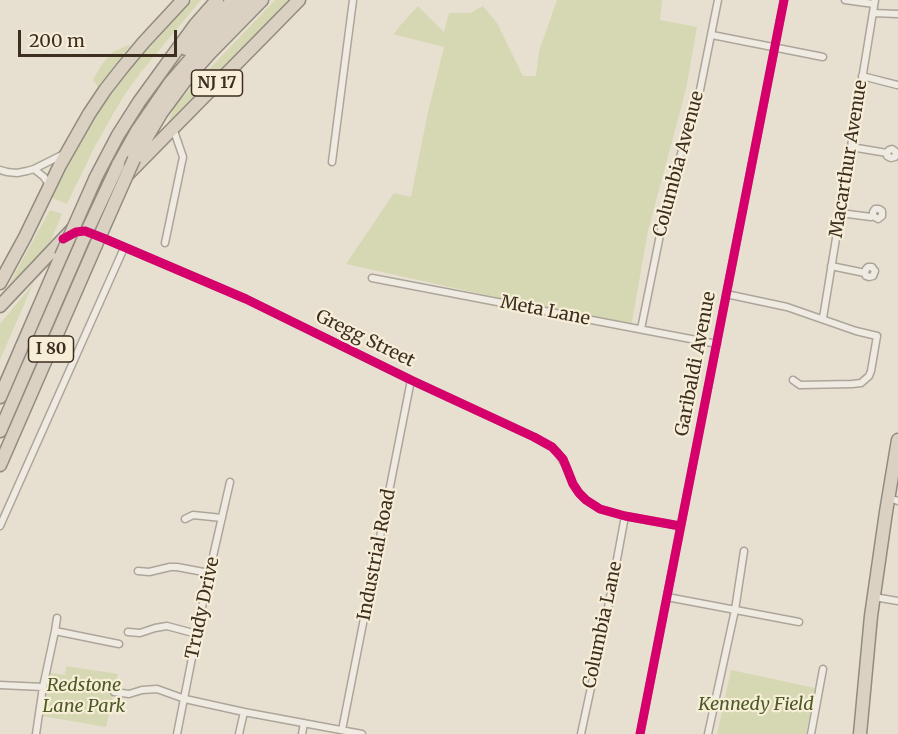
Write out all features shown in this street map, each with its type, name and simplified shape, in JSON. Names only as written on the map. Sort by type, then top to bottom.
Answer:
[{"type":"highway","points":[[0,283],[89,114],[105,90],[144,42],[183,0]]},
{"type":"highway","name":"I 80","points":[[0,398],[96,177],[118,135],[195,25],[217,0]]},
{"type":"highway","name":"I 80","points":[[150,87],[233,0]]},
{"type":"highway","name":"I 80","points":[[0,431],[82,242],[118,165],[137,131],[170,83],[248,0]]},
{"type":"highway","name":"I 80","points":[[0,465],[135,159],[162,112],[185,81],[262,0]]},
{"type":"highway","name":"NJ 17","points":[[0,306],[92,209],[299,0]]},
{"type":"highway","points":[[6,451],[46,340],[49,320]]},
{"type":"highway","points":[[860,734],[871,616],[898,440]]},
{"type":"highway","points":[[866,734],[880,598],[898,482]]},
{"type":"street","points":[[332,162],[353,0]]},
{"type":"street","name":"Columbia Avenue","points":[[641,328],[662,225],[676,167],[700,90],[718,0]]},
{"type":"street","name":"Garibaldi Avenue","points":[[640,734],[784,0]]},
{"type":"street","points":[[845,0],[875,2]]},
{"type":"street","name":"Macarthur Avenue","points":[[823,318],[875,2]]},
{"type":"street","points":[[873,13],[898,14]]},
{"type":"street","points":[[712,35],[822,57]]},
{"type":"street","points":[[862,76],[898,84]]},
{"type":"street","points":[[165,243],[183,157],[173,128]]},
{"type":"street","points":[[851,147],[887,153]]},
{"type":"street","points":[[0,170],[17,173],[34,169],[67,152]]},
{"type":"street","points":[[34,169],[50,186]]},
{"type":"street","points":[[92,209],[93,228],[99,242]]},
{"type":"street","points":[[840,213],[873,216]]},
{"type":"street","name":"Gregg Street","points":[[63,239],[76,232],[85,231],[99,242],[124,248],[246,299],[552,447],[563,459],[573,484],[586,500],[600,509],[680,526]]},
{"type":"street","points":[[0,526],[124,248]]},
{"type":"street","points":[[831,266],[865,273]]},
{"type":"street","name":"Meta Lane","points":[[372,278],[717,344]]},
{"type":"street","points":[[726,294],[787,307],[877,336],[871,371],[861,383],[800,385],[793,380]]},
{"type":"street","name":"Industrial Road","points":[[342,730],[411,380]]},
{"type":"street","name":"Trudy Drive","points":[[177,734],[209,573],[230,482]]},
{"type":"street","points":[[185,519],[194,515],[222,518]]},
{"type":"street","name":"Columbia Lane","points":[[581,734],[625,516]]},
{"type":"street","points":[[708,734],[735,610],[744,551]]},
{"type":"street","points":[[138,571],[149,573],[177,567],[209,573]]},
{"type":"street","points":[[667,597],[800,622]]},
{"type":"street","points":[[880,598],[898,601]]},
{"type":"street","points":[[36,734],[57,618]]},
{"type":"street","points":[[128,632],[140,633],[166,626],[197,634]]},
{"type":"street","points":[[55,631],[119,644]]},
{"type":"street","points":[[811,734],[823,669]]},
{"type":"street","points":[[0,685],[43,687]]},
{"type":"street","points":[[114,692],[129,694],[158,689],[185,699],[362,734]]},
{"type":"street","points":[[239,734],[244,712]]},
{"type":"street","points":[[302,734],[304,723]]},
{"type":"green space","points":[[192,0],[201,0],[123,97],[95,146],[67,204],[50,197],[83,136],[120,80]]},
{"type":"green space","points":[[275,0],[292,0],[166,127],[175,105]]},
{"type":"green space","points":[[557,0],[662,0],[660,20],[697,27],[686,89],[648,231],[631,327],[346,264],[394,193],[411,197],[444,47],[393,34],[418,6],[444,32],[449,13],[470,13],[483,6],[497,23],[523,76],[536,76],[539,51]]},
{"type":"green space","points":[[131,44],[98,87],[93,80],[102,64],[113,52]]},
{"type":"green space","points":[[50,210],[62,214],[50,243],[7,288]]},
{"type":"green space","points":[[33,284],[0,360],[0,324]]},
{"type":"green space","name":"Redstone Lane Park","points":[[66,666],[118,674],[106,727],[42,716],[51,673],[65,675]]},
{"type":"green space","name":"Kennedy Field","points":[[731,670],[815,688],[806,734],[717,734]]},
{"type":"cycle path","points":[[640,734],[784,0]]},
{"type":"cycle path","points":[[63,239],[76,232],[85,231],[246,299],[552,447],[563,459],[579,493],[600,509],[680,526]]}]
